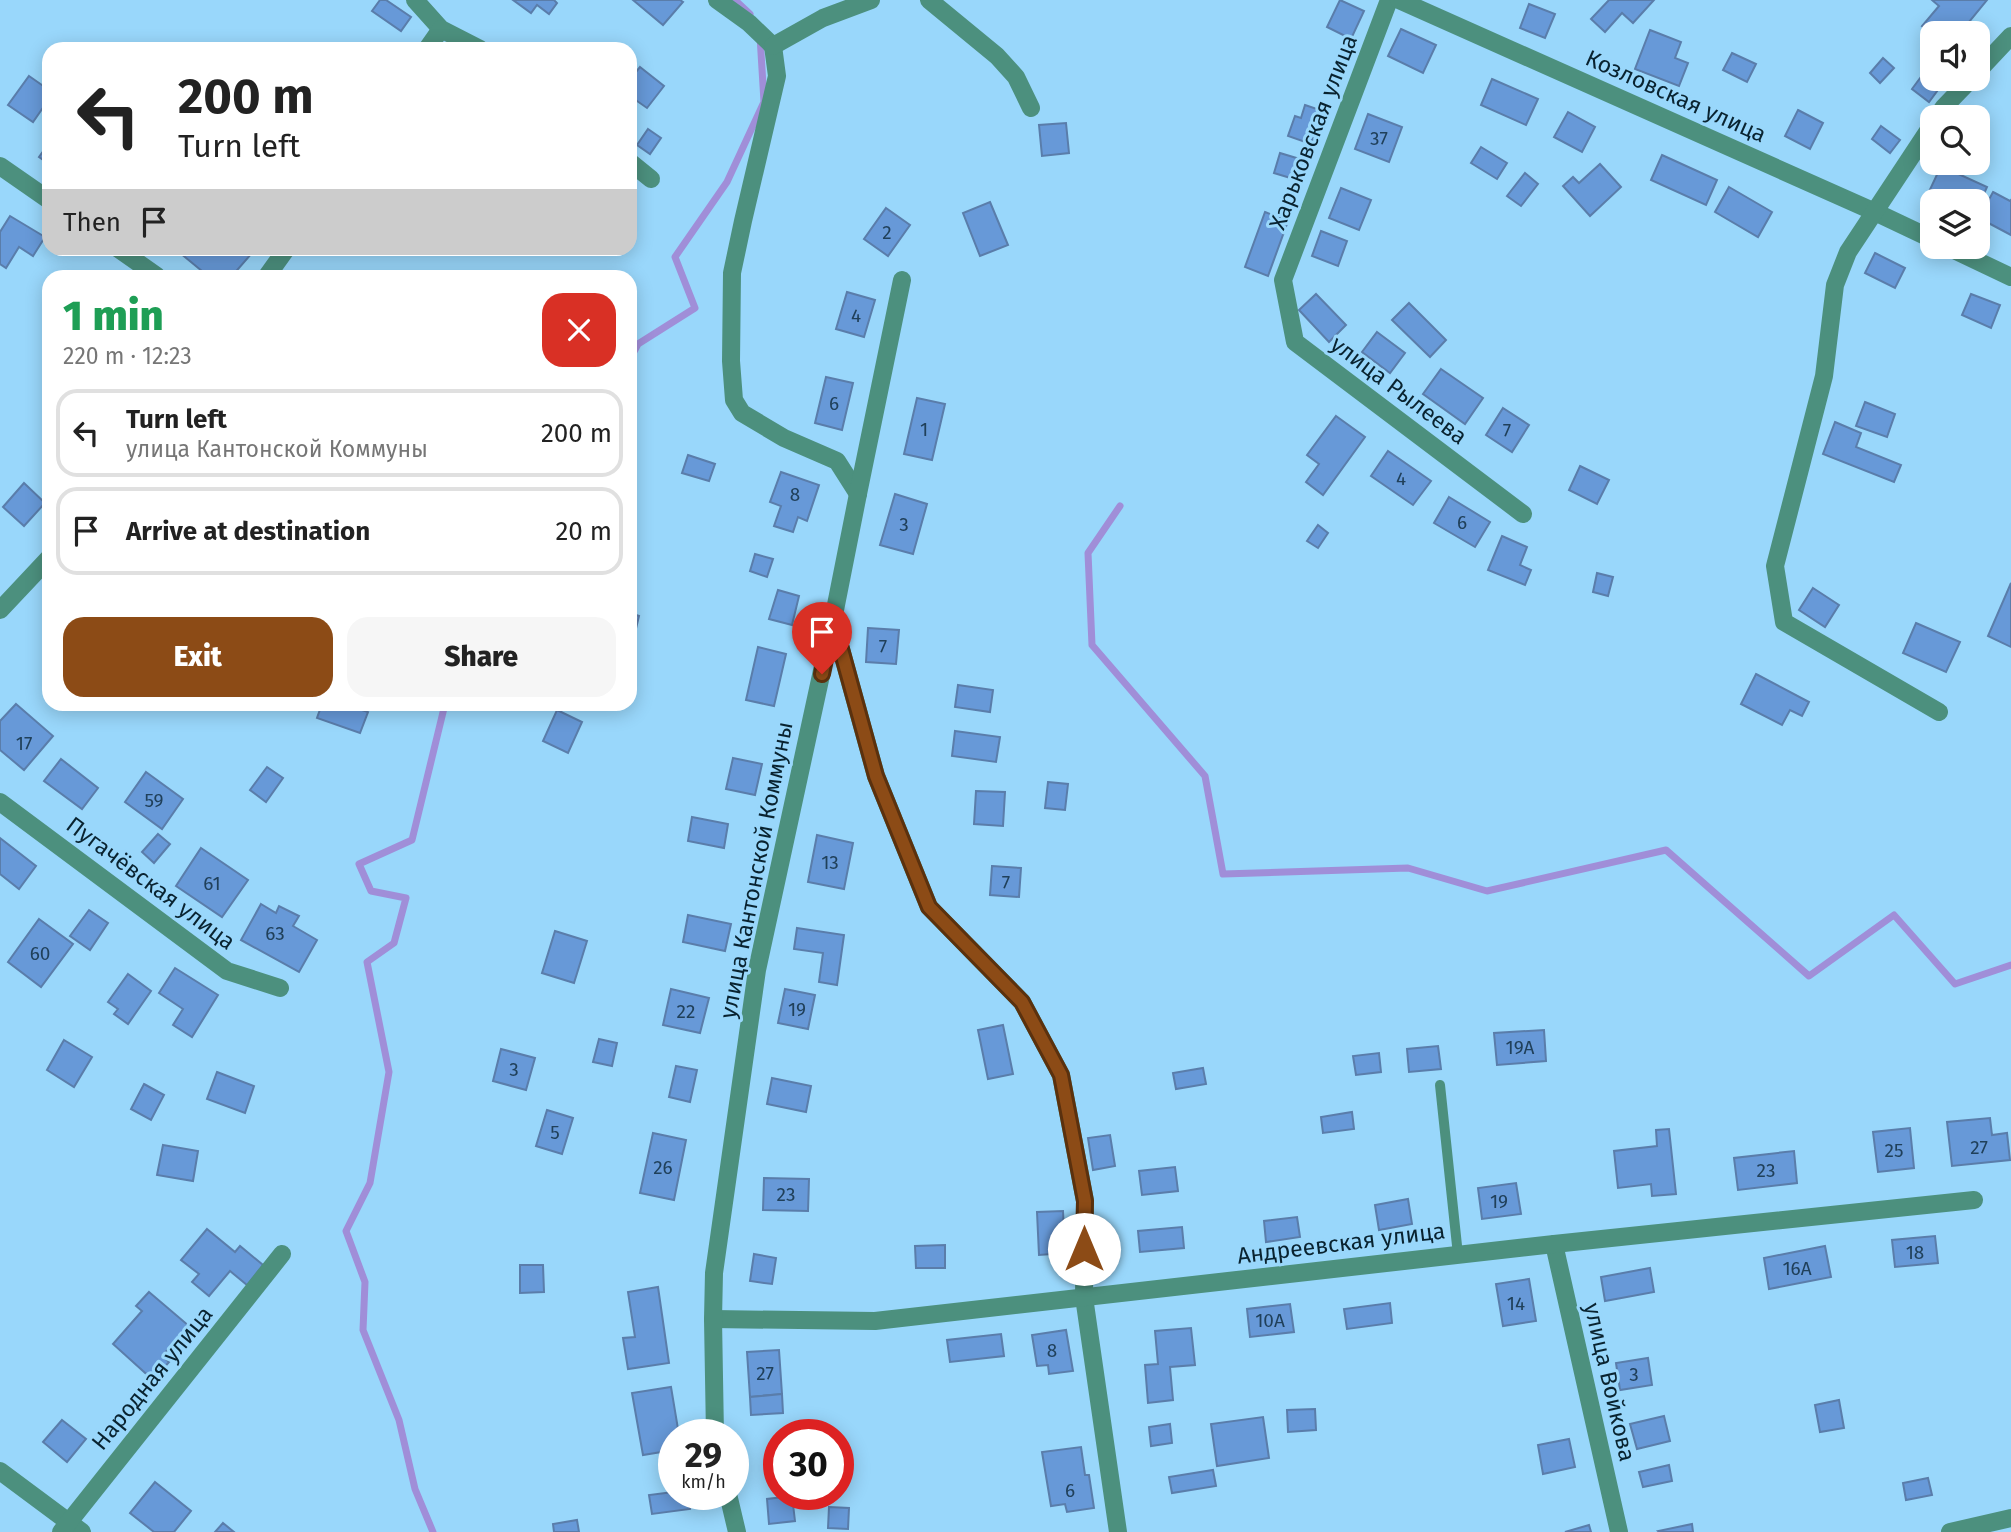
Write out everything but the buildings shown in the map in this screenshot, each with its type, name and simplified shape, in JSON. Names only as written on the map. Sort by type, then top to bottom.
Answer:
[{"type":"street","points":[[415,0],[441,29],[466,42]]},
{"type":"street","points":[[717,0],[749,23],[773,46],[777,76],[732,273],[730,361],[734,400],[742,412],[784,438],[837,461],[858,494]]},
{"type":"street","points":[[773,46],[823,18],[872,0]]},
{"type":"street","points":[[929,0],[998,56],[1016,77],[1031,108]]},
{"type":"street","name":"Харьковская улица","points":[[1283,280],[1389,0]]},
{"type":"street","name":"Козловская улица","points":[[1399,0],[1920,233]]},
{"type":"street","points":[[433,42],[441,29]]},
{"type":"street","points":[[1990,58],[2011,36]]},
{"type":"street","points":[[1946,105],[1959,91]]},
{"type":"street","points":[[1920,143],[1848,252],[1835,285],[1824,376],[1775,566],[1784,622],[1939,712]]},
{"type":"street","points":[[0,166],[42,195]]},
{"type":"street","points":[[637,167],[652,179]]},
{"type":"street","points":[[128,256],[148,270]]},
{"type":"street","points":[[1973,259],[2011,277]]},
{"type":"street","name":"улица Кантонской Коммуны","points":[[715,1419],[714,1273],[757,970],[833,620],[902,279]]},
{"type":"street","name":"улица Рылеева","points":[[1283,280],[1295,342],[1523,514]]},
{"type":"street","points":[[0,610],[42,565]]},
{"type":"street","points":[[833,620],[876,776],[929,907],[1022,1002],[1061,1075],[1085,1201],[1084,1297],[1118,1532]]},
{"type":"street","name":"Пугачёвская улица","points":[[0,802],[227,971],[280,988]]},
{"type":"street","name":"Андреевская улица","points":[[713,1320],[875,1321],[1554,1244],[1974,1200]]},
{"type":"street","name":"улица Войкова","points":[[1554,1244],[1619,1532]]},
{"type":"street","name":"Народная улица","points":[[70,1529],[282,1254]]},
{"type":"street","points":[[0,1471],[70,1529]]},
{"type":"street","points":[[732,1510],[737,1532]]},
{"type":"street","points":[[1950,1532],[2011,1518]]},
{"type":"lane","points":[[1440,1086],[1458,1255]]},
{"type":"waterway","points":[[735,0],[750,14]]},
{"type":"waterway","points":[[637,346],[695,308],[675,257],[727,182],[764,102],[760,36]]},
{"type":"waterway","points":[[1120,506],[1088,553],[1092,645],[1205,776],[1223,874],[1408,868],[1487,891],[1666,850],[1809,976],[1894,915],[1955,984],[2011,965]]},
{"type":"waterway","points":[[433,1532],[415,1489],[399,1420],[363,1330],[365,1282],[346,1231],[370,1183],[389,1072],[367,962],[394,943],[406,898],[371,891],[359,864],[412,840],[443,711]]},
{"type":"route","points":[[822,674],[833,620],[876,776],[929,907],[1022,1002],[1061,1075],[1085,1201],[1084,1249]]}]
